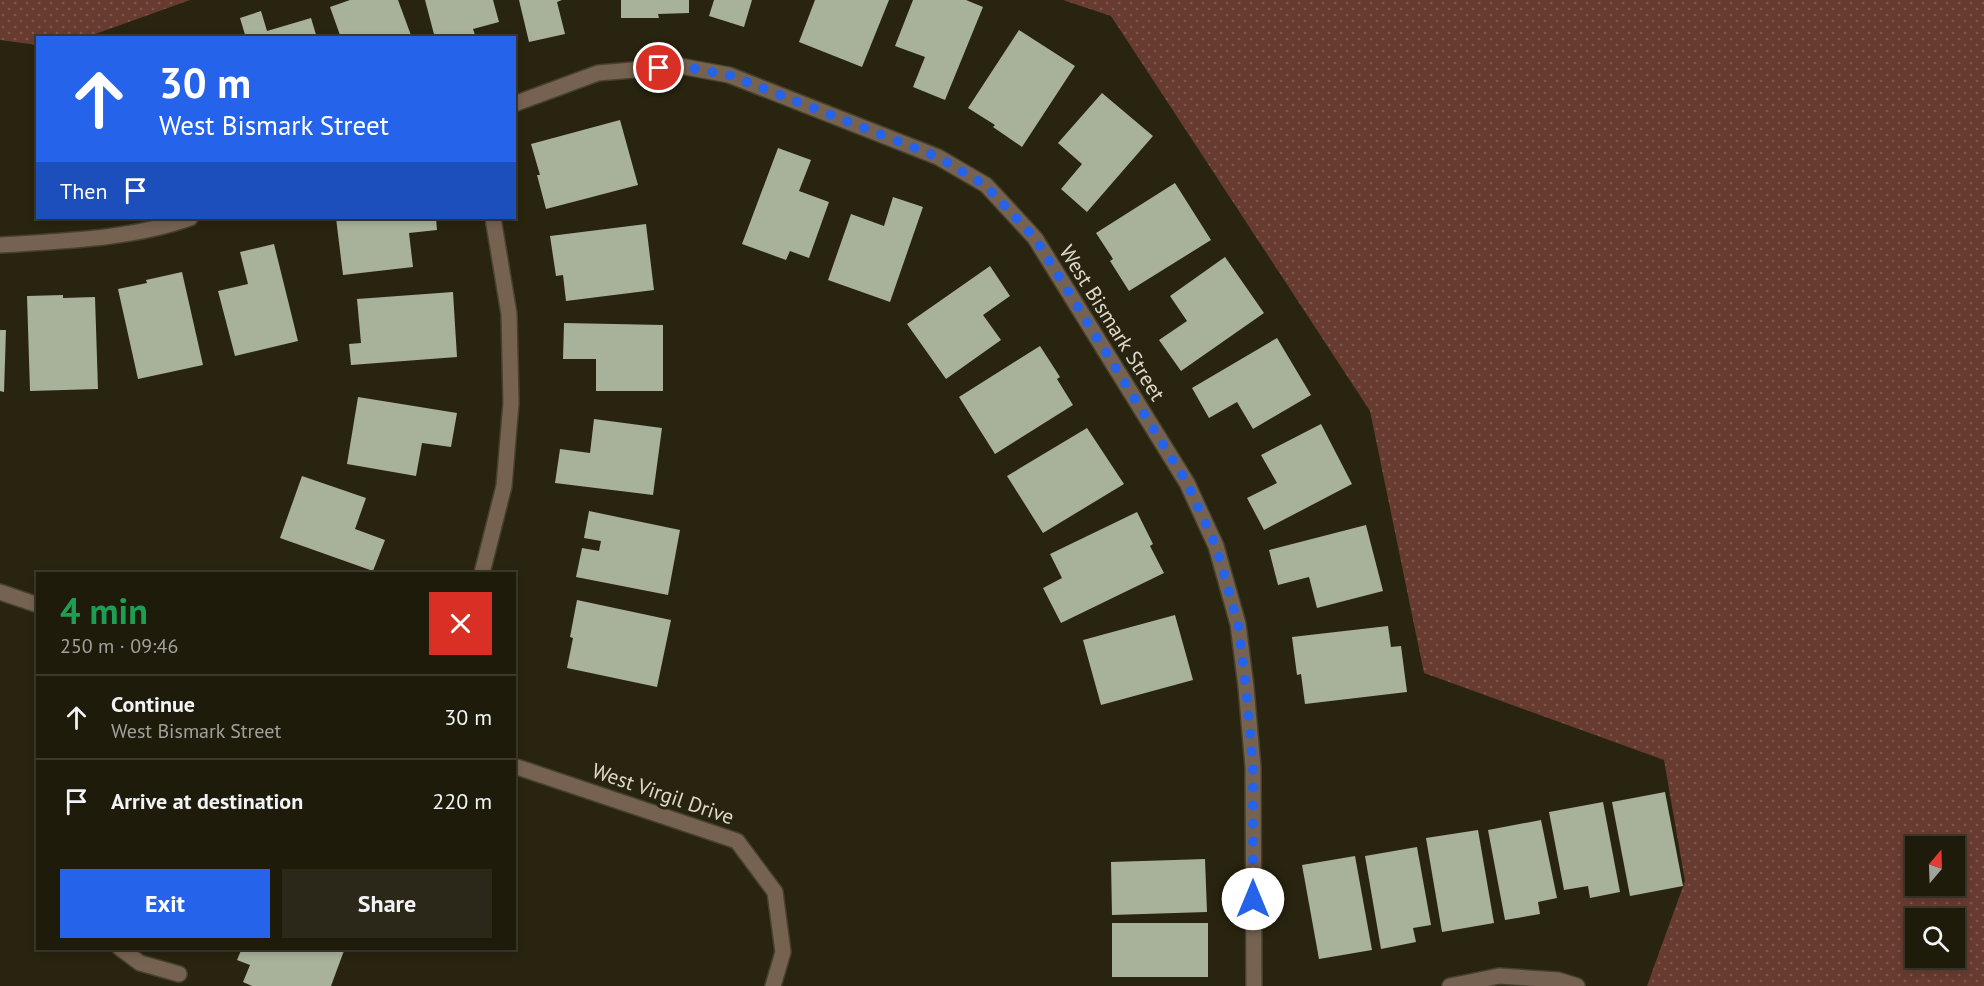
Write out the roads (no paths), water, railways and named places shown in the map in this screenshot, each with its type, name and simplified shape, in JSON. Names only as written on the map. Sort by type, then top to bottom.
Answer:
[{"type":"street","name":"West Bismark Street","points":[[516,103],[598,73],[680,66],[729,75],[938,157],[986,186],[1035,238],[1187,483],[1216,546],[1238,624],[1253,768],[1254,986]]},
{"type":"street","points":[[0,245],[80,240],[165,227],[187,219]]},
{"type":"street","points":[[482,572],[504,486],[511,403],[509,314],[493,219]]},
{"type":"street","points":[[0,592],[36,604]]},
{"type":"street","name":"West Virgil Drive","points":[[516,767],[737,841],[775,892],[783,952],[773,986]]},
{"type":"street","points":[[123,950],[140,963],[179,974]]},
{"type":"street","points":[[1450,986],[1498,976],[1558,980],[1577,986]]}]
